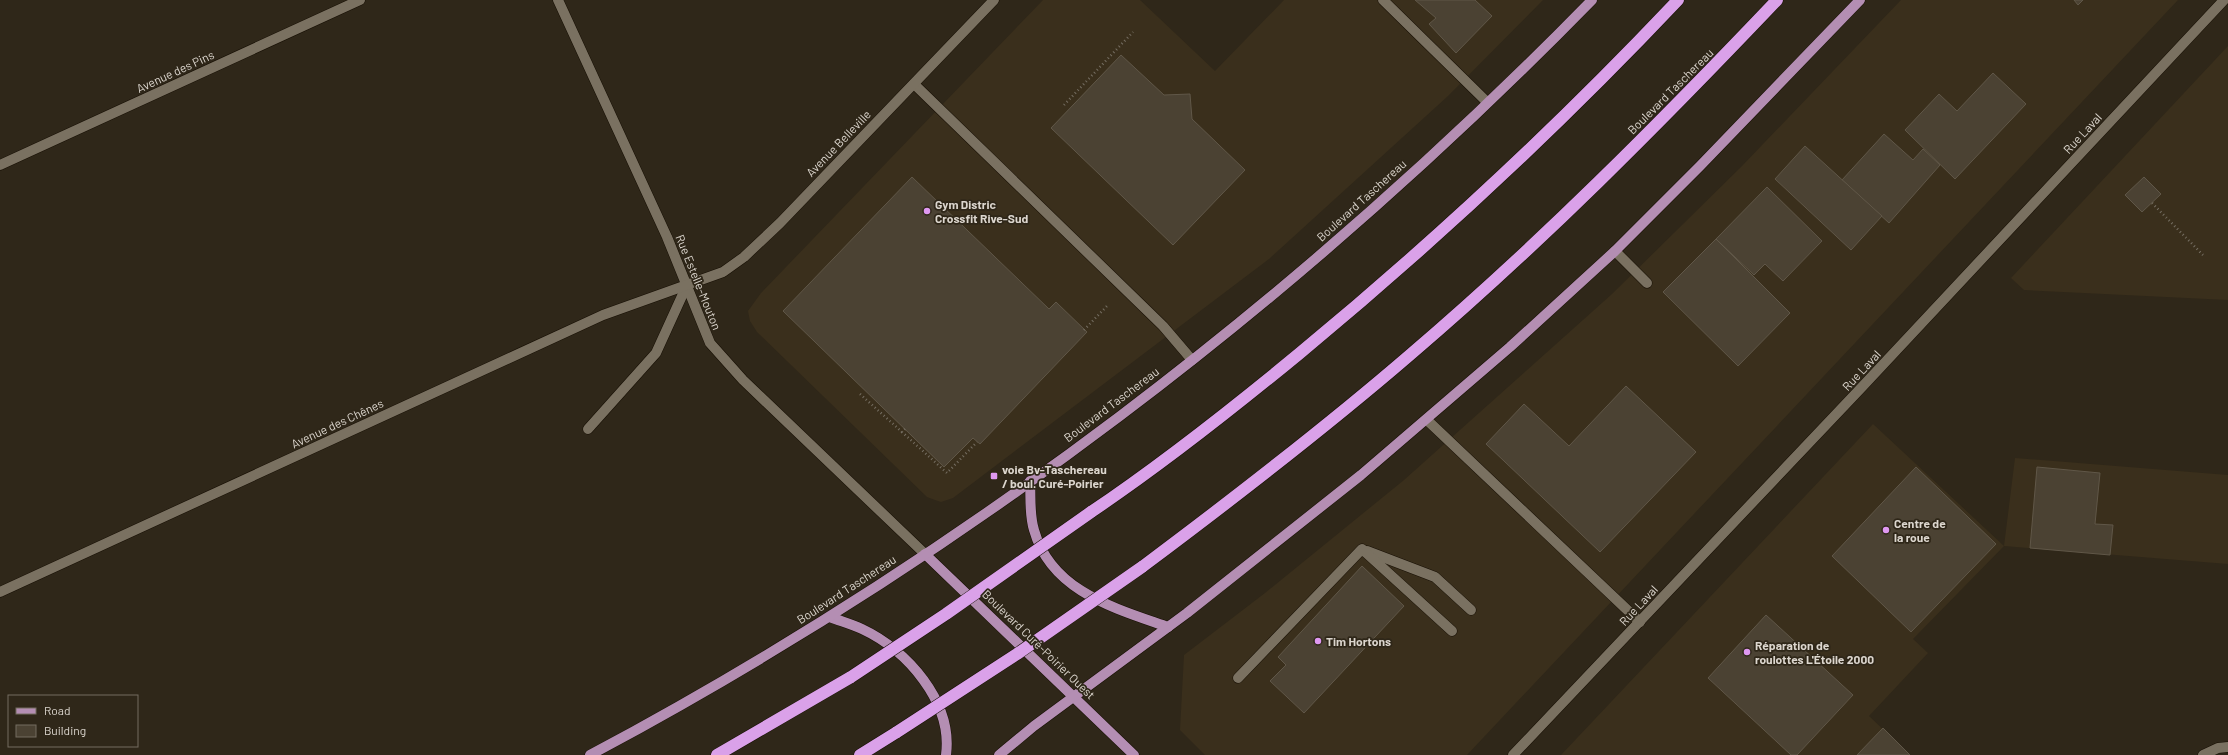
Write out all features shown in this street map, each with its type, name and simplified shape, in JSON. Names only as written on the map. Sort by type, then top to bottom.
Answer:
[{"type":"highway","points":[[717,755],[851,677],[946,614],[1204,430],[1401,268],[1567,114],[1678,0]]},
{"type":"highway","name":"Boulevard Taschereau","points":[[860,755],[1017,654],[1142,567],[1212,514],[1411,354],[1487,286],[1604,177],[1777,0]]},
{"type":"main road","name":"Boulevard Taschereau","points":[[590,755],[697,697],[830,617],[925,554],[1030,481],[1192,360],[1312,263],[1487,102],[1592,0]]},
{"type":"main road","points":[[999,755],[1168,627],[1427,420],[1615,251],[1786,79],[1860,0]]},
{"type":"main road","points":[[1030,481],[1033,529],[1045,556],[1060,575],[1077,588],[1110,607],[1168,627]]},
{"type":"main road","name":"Boulevard Curé-Poirier Ouest","points":[[925,554],[1134,755]]},
{"type":"main road","points":[[830,617],[862,629],[879,640],[898,654],[924,681],[940,709],[946,735],[946,755]]},
{"type":"street","name":"Avenue des Pins","points":[[0,165],[360,0]]},
{"type":"street","name":"Rue Estelle-Mouton","points":[[558,0],[687,285],[706,335],[720,356],[925,554]]},
{"type":"street","name":"Avenue Belleville","points":[[687,285],[722,272],[744,257],[780,223],[994,0]]},
{"type":"street","points":[[1383,0],[1487,102]]},
{"type":"street","name":"Rue Laval","points":[[1513,755],[1640,622],[2224,0]]},
{"type":"street","points":[[914,84],[1163,326],[1192,360]]},
{"type":"street","points":[[1615,251],[1647,283]]},
{"type":"street","points":[[588,429],[656,353],[687,285]]},
{"type":"street","name":"Avenue des Chênes","points":[[0,592],[603,315],[687,285]]},
{"type":"street","points":[[1427,420],[1640,622]]},
{"type":"street","points":[[1362,549],[1435,577],[1471,610]]},
{"type":"street","points":[[1362,549],[1452,630]]},
{"type":"street","points":[[1238,678],[1362,549]]},
{"type":"street","points":[[2203,755],[2218,748],[2228,747]]},
{"type":"path","points":[[1064,105],[1132,32]]},
{"type":"path","points":[[2152,203],[2203,255]]},
{"type":"path","points":[[1084,330],[1124,288]]},
{"type":"path","points":[[860,394],[947,473],[977,442]]},
{"type":"path","points":[[902,432],[905,429]]},
{"type":"shaded area","points":[[1043,0],[1140,0],[1215,71],[1284,0],[1543,0],[1448,96],[1269,259],[953,498],[941,502],[927,497],[757,332],[750,321],[748,311],[761,293]]},
{"type":"shaded area","points":[[1901,0],[2178,0],[1467,755],[1205,755],[1180,730],[1184,655],[1265,593],[1404,480],[1612,294],[1742,166]]},
{"type":"shaded area","points":[[2228,46],[2228,300],[2024,290],[2011,278]]},
{"type":"shaded area","points":[[1873,424],[2004,546],[1913,639],[1928,653],[1869,716],[1910,755],[1561,755]]},
{"type":"shaded area","points":[[2015,458],[2228,475],[2228,564],[2004,546]]},
{"type":"building","points":[[1415,0],[1475,0],[1492,16],[1456,53],[1429,24],[1436,18]]},
{"type":"building","points":[[2074,0],[2083,0],[2078,5]]},
{"type":"building","points":[[1121,55],[1164,95],[1190,94],[1192,119],[1245,170],[1173,245],[1051,128]]},
{"type":"building","points":[[1993,73],[2026,104],[1955,179],[1905,130],[1939,94],[1957,111]]},
{"type":"building","points":[[1884,134],[1913,160],[1923,149],[1940,165],[1889,223],[1842,180]]},
{"type":"building","points":[[1805,146],[1882,216],[1851,250],[1775,179]]},
{"type":"building","points":[[912,177],[1049,309],[1056,302],[1087,332],[980,444],[973,438],[944,467],[783,311]]},
{"type":"building","points":[[2144,177],[2161,194],[2142,212],[2125,195]]},
{"type":"building","points":[[1767,187],[1822,241],[1783,281],[1765,264],[1754,275],[1716,239]]},
{"type":"building","points":[[1716,239],[1790,313],[1738,366],[1663,292]]},
{"type":"building","points":[[1626,386],[1696,452],[1600,552],[1486,444],[1524,404],[1569,446]]},
{"type":"building","points":[[1916,467],[1996,544],[1911,632],[1832,556]]},
{"type":"building","points":[[2037,467],[2100,473],[2095,524],[2113,525],[2110,555],[2030,548]]},
{"type":"building","points":[[1362,566],[1404,606],[1304,713],[1270,681],[1286,665],[1278,657]]},
{"type":"building","points":[[1766,615],[1853,695],[1797,755],[1791,755],[1708,678]]},
{"type":"building","points":[[1883,728],[1910,755],[1857,755]]},
{"type":"place","name":"Gym Distric Crossfit Rive-Sud","points":[[927,211]]},
{"type":"place","name":"voie Bv-Taschereau / boul. Curé-Poirier","points":[[994,476]]},
{"type":"place","name":"Centre de la roue","points":[[1886,530]]},
{"type":"place","name":"Tim Hortons","points":[[1318,641]]},
{"type":"place","name":"Réparation de roulottes L'Étoile 2000","points":[[1747,652]]}]
